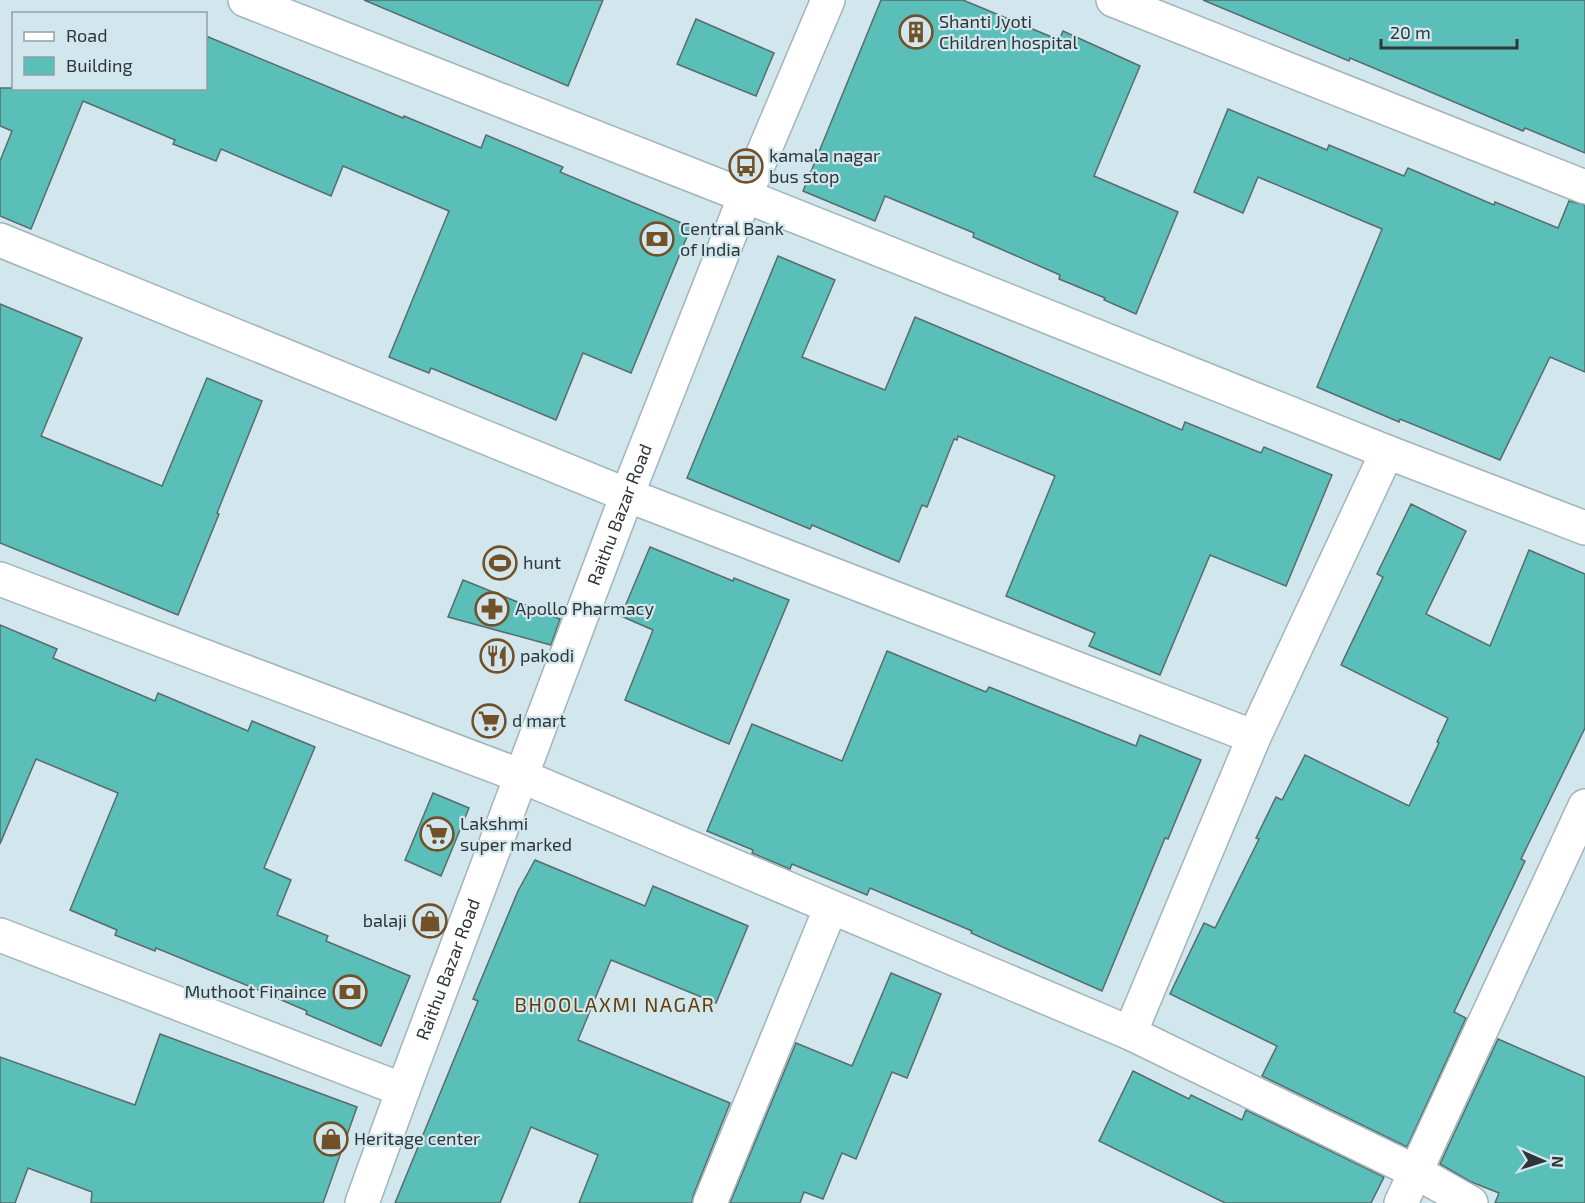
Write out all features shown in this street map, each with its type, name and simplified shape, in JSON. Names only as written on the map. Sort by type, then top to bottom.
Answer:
[{"type":"street","points":[[245,0],[745,195],[1387,452],[1585,528]]},
{"type":"street","name":"Raithu Bazar Road","points":[[362,1203],[627,495],[745,195],[828,0]]},
{"type":"street","points":[[1113,0],[1585,187]]},
{"type":"street","points":[[0,240],[627,495],[1254,737]]},
{"type":"street","points":[[1130,1033],[1254,737],[1387,452]]},
{"type":"street","points":[[0,579],[522,776],[1130,1033],[1414,1171],[1471,1203]]},
{"type":"street","points":[[1401,1203],[1585,806]]},
{"type":"street","points":[[710,1203],[831,907]]},
{"type":"street","points":[[0,935],[403,1090]]},
{"type":"building","points":[[364,0],[603,0],[568,86]]},
{"type":"building","points":[[881,0],[963,0],[1059,40],[1063,31],[1140,66],[1094,176],[1178,212],[1136,314],[1059,279],[1060,275],[973,237],[974,233],[885,196],[875,221],[803,191]]},
{"type":"building","points":[[1203,0],[1585,0],[1585,153],[1525,128],[1523,131],[1350,58],[1349,61]]},
{"type":"building","points":[[696,19],[774,53],[756,96],[677,64]]},
{"type":"building","points":[[207,36],[481,148],[486,135],[563,167],[560,172],[691,227],[631,373],[583,353],[556,420],[431,368],[429,373],[389,357],[449,211],[343,166],[331,196],[221,149],[216,161],[173,144],[175,140],[83,101],[31,229],[0,216],[0,161],[12,131],[0,126],[0,88],[12,88],[12,90],[207,90]]},
{"type":"building","points":[[1228,109],[1327,150],[1329,145],[1404,176],[1408,168],[1494,205],[1495,202],[1558,228],[1569,201],[1585,205],[1585,372],[1550,357],[1500,460],[1400,419],[1399,422],[1317,387],[1382,229],[1258,177],[1243,213],[1194,192]]},
{"type":"building","points":[[778,256],[835,280],[802,357],[885,390],[915,317],[1182,430],[1185,422],[1261,453],[1264,447],[1332,475],[1286,586],[1210,555],[1160,675],[1089,646],[1095,633],[1006,596],[1055,476],[958,436],[957,440],[954,439],[927,507],[922,505],[899,562],[812,525],[810,529],[687,478]]},
{"type":"building","points":[[0,304],[82,338],[41,436],[162,486],[207,378],[262,401],[178,615],[0,543]]},
{"type":"building","points":[[1411,504],[1466,531],[1426,614],[1490,646],[1529,550],[1585,574],[1585,728],[1521,859],[1525,861],[1454,1012],[1466,1018],[1407,1147],[1262,1076],[1277,1046],[1170,994],[1204,923],[1215,928],[1259,839],[1256,838],[1276,797],[1282,800],[1305,755],[1409,806],[1439,743],[1437,742],[1448,718],[1341,665],[1383,577],[1377,574]]},
{"type":"building","points":[[650,547],[733,581],[734,578],[789,600],[729,744],[625,700],[653,630],[621,616]]},
{"type":"building","points":[[463,580],[560,619],[551,645],[448,617]]},
{"type":"building","points":[[0,625],[57,649],[53,658],[155,701],[158,693],[248,731],[252,721],[315,747],[264,868],[291,880],[277,915],[328,936],[326,941],[410,976],[381,1046],[306,1014],[307,1011],[256,989],[156,948],[155,951],[115,935],[117,930],[70,910],[118,793],[36,759],[0,844]]},
{"type":"building","points":[[887,651],[986,692],[989,687],[1136,746],[1140,735],[1201,760],[1168,839],[1165,838],[1102,991],[971,933],[972,931],[870,888],[867,895],[792,864],[790,869],[752,853],[753,850],[707,831],[752,724],[842,761]]},
{"type":"building","name":"Lakshmi super marked","points":[[433,793],[469,808],[441,876],[405,860]]},
{"type":"building","points":[[535,860],[645,906],[653,886],[748,926],[716,1003],[611,960],[578,1040],[730,1103],[692,1203],[579,1203],[598,1155],[531,1127],[500,1203],[395,1203],[478,1001],[473,999],[518,891]]},
{"type":"building","points":[[891,973],[941,994],[907,1078],[892,1072],[856,1159],[842,1153],[823,1199],[804,1192],[800,1203],[730,1203],[796,1043],[852,1066]]},
{"type":"building","points":[[160,1034],[357,1107],[323,1203],[91,1203],[92,1192],[28,1168],[15,1203],[0,1203],[0,1057],[135,1105]]},
{"type":"building","points":[[1498,1039],[1585,1077],[1585,1203],[1495,1203],[1499,1193],[1469,1181],[1440,1164]]},
{"type":"building","points":[[1133,1071],[1189,1099],[1191,1095],[1242,1120],[1246,1110],[1384,1177],[1371,1203],[1225,1203],[1099,1141]]},
{"type":"place","name":"Shanti Jyoti Children hospital","points":[[916,32]]},
{"type":"place","name":"kamala nagar bus stop","points":[[746,166]]},
{"type":"place","name":"Central Bank of India","points":[[657,239]]},
{"type":"place","name":"hunt","points":[[500,563]]},
{"type":"place","name":"Apollo Pharmacy","points":[[492,609]]},
{"type":"place","name":"pakodi","points":[[497,656]]},
{"type":"place","name":"d mart","points":[[489,721]]},
{"type":"place","name":"Lakshmi super marked","points":[[437,834]]},
{"type":"place","name":"balaji","points":[[430,921]]},
{"type":"place","name":"Muthoot Finaince","points":[[350,992]]},
{"type":"place","name":"Heritage center","points":[[331,1139]]},
{"type":"district","name":"BHOOLAXMI NAGAR","points":[[615,1005]]}]
